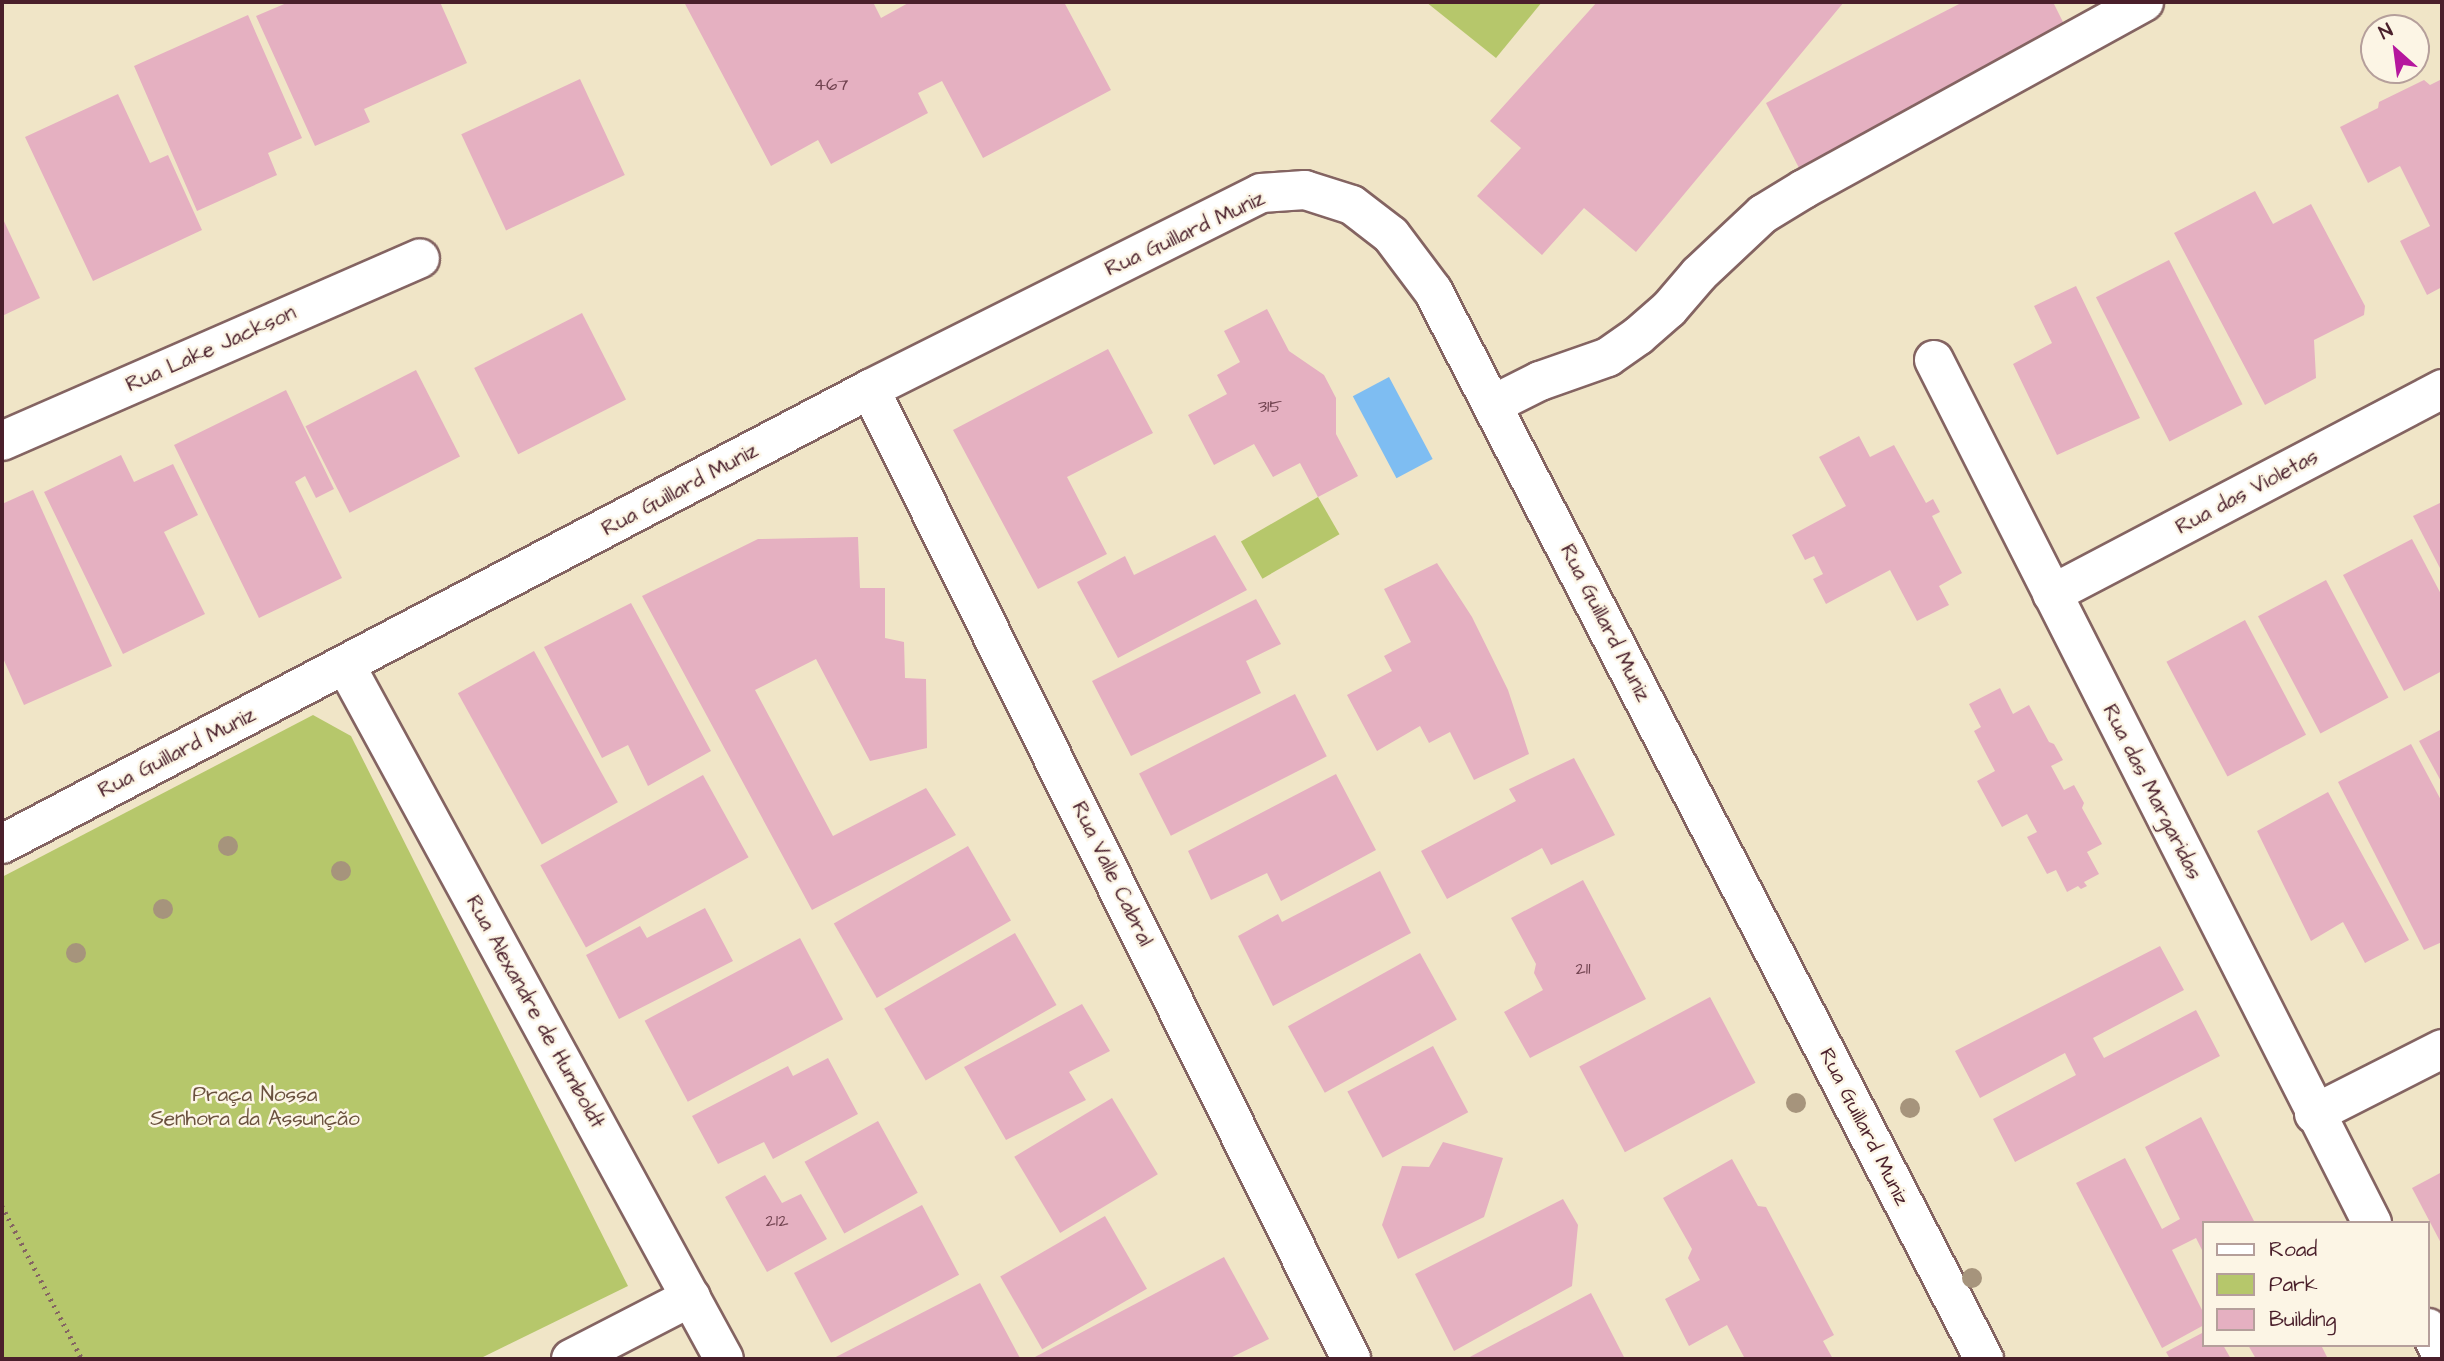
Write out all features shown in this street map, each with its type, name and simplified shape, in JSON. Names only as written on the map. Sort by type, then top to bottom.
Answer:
[{"type":"street","points":[[1492,405],[1540,381],[1608,357],[1639,337],[1669,309],[1699,274],[1763,214],[2144,2]]},
{"type":"street","name":"Rua Guillard Muniz","points":[[2,844],[870,390],[1261,193],[1305,190],[1352,205],[1391,235],[1433,291],[1984,1359]]},
{"type":"street","name":"Rua Lake Jackson","points":[[2,441],[420,258]]},
{"type":"street","name":"Rua das Margaridas","points":[[1934,360],[2371,1221]]},
{"type":"street","name":"Rua das Violetas","points":[[2052,594],[2442,389]]},
{"type":"street","name":"Rua Valle Cabral","points":[[870,390],[1351,1359]]},
{"type":"street","name":"Rua Alexandre de Humboldt","points":[[346,666],[724,1359]]},
{"type":"street","points":[[2315,1114],[2442,1049]]},
{"type":"street","points":[[571,1359],[691,1297]]},
{"type":"street","points":[[2430,1332],[2442,1355]]},
{"type":"path","points":[[2,1206],[82,1359]]},
{"type":"green space","points":[[1426,2],[1542,2],[1496,58]]},
{"type":"green space","points":[[1318,497],[1340,534],[1262,579],[1241,542]]},
{"type":"green space","name":"Praça Nossa Senhora da Assunção","points":[[313,715],[351,736],[628,1286],[479,1359],[2,1359],[2,877]]},
{"type":"water","points":[[1389,377],[1433,459],[1396,478],[1353,396]]},
{"type":"building","points":[[289,2],[440,2],[467,63],[364,109],[370,122],[315,146],[256,16]]},
{"type":"building","points":[[684,2],[873,2],[881,18],[910,2],[1064,2],[1111,90],[983,158],[942,81],[918,93],[928,113],[831,164],[818,140],[771,166]]},
{"type":"building","points":[[1597,2],[1844,2],[1636,252],[1584,208],[1542,255],[1477,196],[1521,148],[1490,121]]},
{"type":"building","points":[[1963,2],[2053,2],[2067,30],[1799,168],[1766,103]]},
{"type":"building","points":[[248,15],[302,138],[268,153],[277,175],[197,211],[134,66]]},
{"type":"building","points":[[580,79],[625,175],[506,230],[461,134]]},
{"type":"building","points":[[2442,79],[2442,287],[2427,295],[2400,241],[2430,226],[2400,166],[2368,183],[2340,127],[2378,108],[2379,102],[2416,84],[2430,85]]},
{"type":"building","points":[[118,94],[150,163],[168,155],[202,230],[93,281],[25,137]]},
{"type":"building","points":[[2255,191],[2273,224],[2311,204],[2365,306],[2364,315],[2314,340],[2316,378],[2265,405],[2174,233]]},
{"type":"building","points":[[2,217],[40,298],[2,316]]},
{"type":"building","points":[[2169,260],[2243,404],[2169,442],[2096,297]]},
{"type":"building","points":[[2076,286],[2140,418],[2057,455],[2013,364],[2052,343],[2034,306]]},
{"type":"building","points":[[1267,309],[1289,351],[1324,375],[1336,398],[1336,434],[1358,476],[1318,497],[1300,463],[1273,477],[1254,444],[1214,465],[1188,415],[1227,394],[1217,375],[1240,362],[1224,331]]},
{"type":"building","points":[[582,313],[626,399],[518,454],[474,368]]},
{"type":"building","points":[[1108,349],[1153,433],[1067,477],[1107,554],[1038,589],[953,430]]},
{"type":"building","points":[[416,370],[460,456],[350,513],[306,426]]},
{"type":"building","points":[[286,390],[334,489],[316,498],[305,476],[295,482],[342,578],[259,618],[174,445]]},
{"type":"building","points":[[1859,436],[1870,457],[1894,445],[1926,503],[1933,499],[1940,512],[1932,516],[1962,573],[1939,586],[1949,605],[1917,621],[1890,570],[1826,604],[1813,579],[1823,574],[1814,556],[1805,560],[1792,535],[1846,506],[1819,457]]},
{"type":"building","points":[[121,455],[134,482],[173,464],[198,515],[164,532],[205,614],[123,654],[44,492]]},
{"type":"building","points":[[33,490],[112,666],[24,705],[2,656],[2,504]]},
{"type":"building","points":[[2442,502],[2442,572],[2413,516]]},
{"type":"building","points":[[1215,535],[1247,590],[1118,658],[1077,582],[1125,556],[1134,575]]},
{"type":"building","points":[[858,537],[860,588],[885,588],[885,638],[904,642],[905,678],[926,679],[927,748],[870,761],[816,659],[755,690],[833,836],[926,788],[956,835],[812,910],[642,596],[758,539]]},
{"type":"building","points":[[2412,539],[2442,596],[2442,671],[2404,691],[2343,575]]},
{"type":"building","points":[[1437,563],[1472,617],[1508,690],[1529,754],[1474,780],[1450,732],[1429,743],[1420,726],[1377,751],[1347,695],[1392,671],[1384,656],[1411,642],[1384,589]]},
{"type":"building","points":[[2326,580],[2388,697],[2320,734],[2258,616]]},
{"type":"building","points":[[1256,599],[1281,644],[1246,661],[1261,693],[1131,756],[1092,681]]},
{"type":"building","points":[[631,603],[711,751],[648,786],[628,745],[602,758],[544,647]]},
{"type":"building","points":[[2245,620],[2306,735],[2227,777],[2166,662]]},
{"type":"building","points":[[534,651],[618,802],[542,844],[458,693]]},
{"type":"building","points":[[2000,688],[2013,714],[2029,705],[2049,742],[2054,744],[2063,760],[2051,766],[2064,790],[2074,785],[2084,803],[2082,808],[2102,844],[2087,852],[2099,874],[2084,882],[2087,886],[2081,889],[2078,886],[2067,892],[2056,870],[2047,874],[2027,837],[2037,832],[2027,814],[2002,827],[1977,781],[1995,771],[1974,731],[1981,727],[1969,704]]},
{"type":"building","points":[[1295,694],[1327,756],[1171,836],[1139,773]]},
{"type":"building","points":[[2442,729],[2442,783],[2419,741]]},
{"type":"building","points":[[2411,744],[2442,802],[2442,942],[2424,950],[2338,782]]},
{"type":"building","points":[[1574,758],[1615,835],[1551,865],[1542,848],[1447,899],[1421,851],[1516,801],[1509,789]]},
{"type":"building","points":[[1336,774],[1376,850],[1281,901],[1267,873],[1211,900],[1188,851]]},
{"type":"building","points":[[703,775],[749,857],[586,947],[540,865]]},
{"type":"building","points":[[2328,792],[2409,940],[2365,963],[2343,922],[2311,941],[2257,831]]},
{"type":"building","points":[[968,846],[1011,920],[877,998],[834,924]]},
{"type":"building","points":[[1380,871],[1411,933],[1273,1006],[1238,936],[1278,914],[1282,922]]},
{"type":"building","points":[[1583,880],[1646,999],[1530,1058],[1504,1012],[1543,990],[1534,973],[1536,964],[1511,918]]},
{"type":"building","points":[[705,908],[733,961],[619,1019],[586,955],[640,926],[647,938]]},
{"type":"building","points":[[1015,933],[1056,1005],[926,1080],[884,1009]]},
{"type":"building","points":[[800,938],[843,1019],[688,1102],[645,1021]]},
{"type":"building","points":[[2160,946],[2184,990],[2093,1038],[2104,1058],[2196,1010],[2220,1056],[2015,1162],[1993,1119],[2076,1075],[2065,1053],[1980,1098],[1955,1051]]},
{"type":"building","points":[[1420,953],[1457,1019],[1325,1093],[1288,1026]]},
{"type":"building","points":[[1710,997],[1756,1083],[1625,1152],[1579,1066]]},
{"type":"building","points":[[1082,1004],[1110,1051],[1069,1072],[1086,1100],[1006,1140],[964,1067]]},
{"type":"building","points":[[1433,1046],[1468,1112],[1383,1158],[1347,1092]]},
{"type":"building","points":[[828,1058],[858,1114],[773,1159],[764,1142],[718,1164],[692,1116],[788,1066],[793,1076]]},
{"type":"building","points":[[1112,1098],[1158,1174],[1060,1233],[1014,1157]]},
{"type":"building","points":[[2201,1117],[2254,1221],[2202,1221],[2202,1250],[2196,1238],[2172,1250],[2202,1310],[2202,1326],[2162,1348],[2076,1183],[2125,1158],[2162,1229],[2180,1219],[2145,1147]]},
{"type":"building","points":[[878,1121],[918,1193],[844,1233],[805,1162]]},
{"type":"building","points":[[1443,1142],[1503,1158],[1484,1217],[1398,1259],[1382,1225],[1402,1166],[1429,1167]]},
{"type":"building","points":[[1732,1159],[1758,1206],[1766,1207],[1834,1335],[1823,1341],[1833,1359],[1745,1359],[1727,1325],[1689,1346],[1665,1299],[1700,1280],[1688,1258],[1692,1249],[1663,1198]]},
{"type":"building","points":[[2442,1172],[2442,1245],[2430,1221],[2412,1188]]},
{"type":"building","points":[[765,1175],[782,1203],[801,1194],[827,1239],[767,1272],[725,1197]]},
{"type":"building","points":[[1563,1199],[1578,1225],[1572,1286],[1454,1351],[1415,1274]]},
{"type":"building","points":[[922,1205],[959,1275],[831,1343],[794,1273]]},
{"type":"building","points":[[1105,1216],[1147,1289],[1042,1349],[1000,1276]]},
{"type":"building","points":[[1224,1257],[1269,1339],[1228,1359],[1035,1357]]},
{"type":"building","points":[[980,1283],[1020,1358],[832,1359]]},
{"type":"building","points":[[1591,1293],[1625,1359],[1466,1359]]},
{"type":"building","points":[[2202,1333],[2202,1347],[2224,1347],[2231,1359],[2170,1359],[2166,1352]]},
{"type":"building","points":[[2249,1347],[2322,1347],[2328,1359],[2256,1359]]}]
